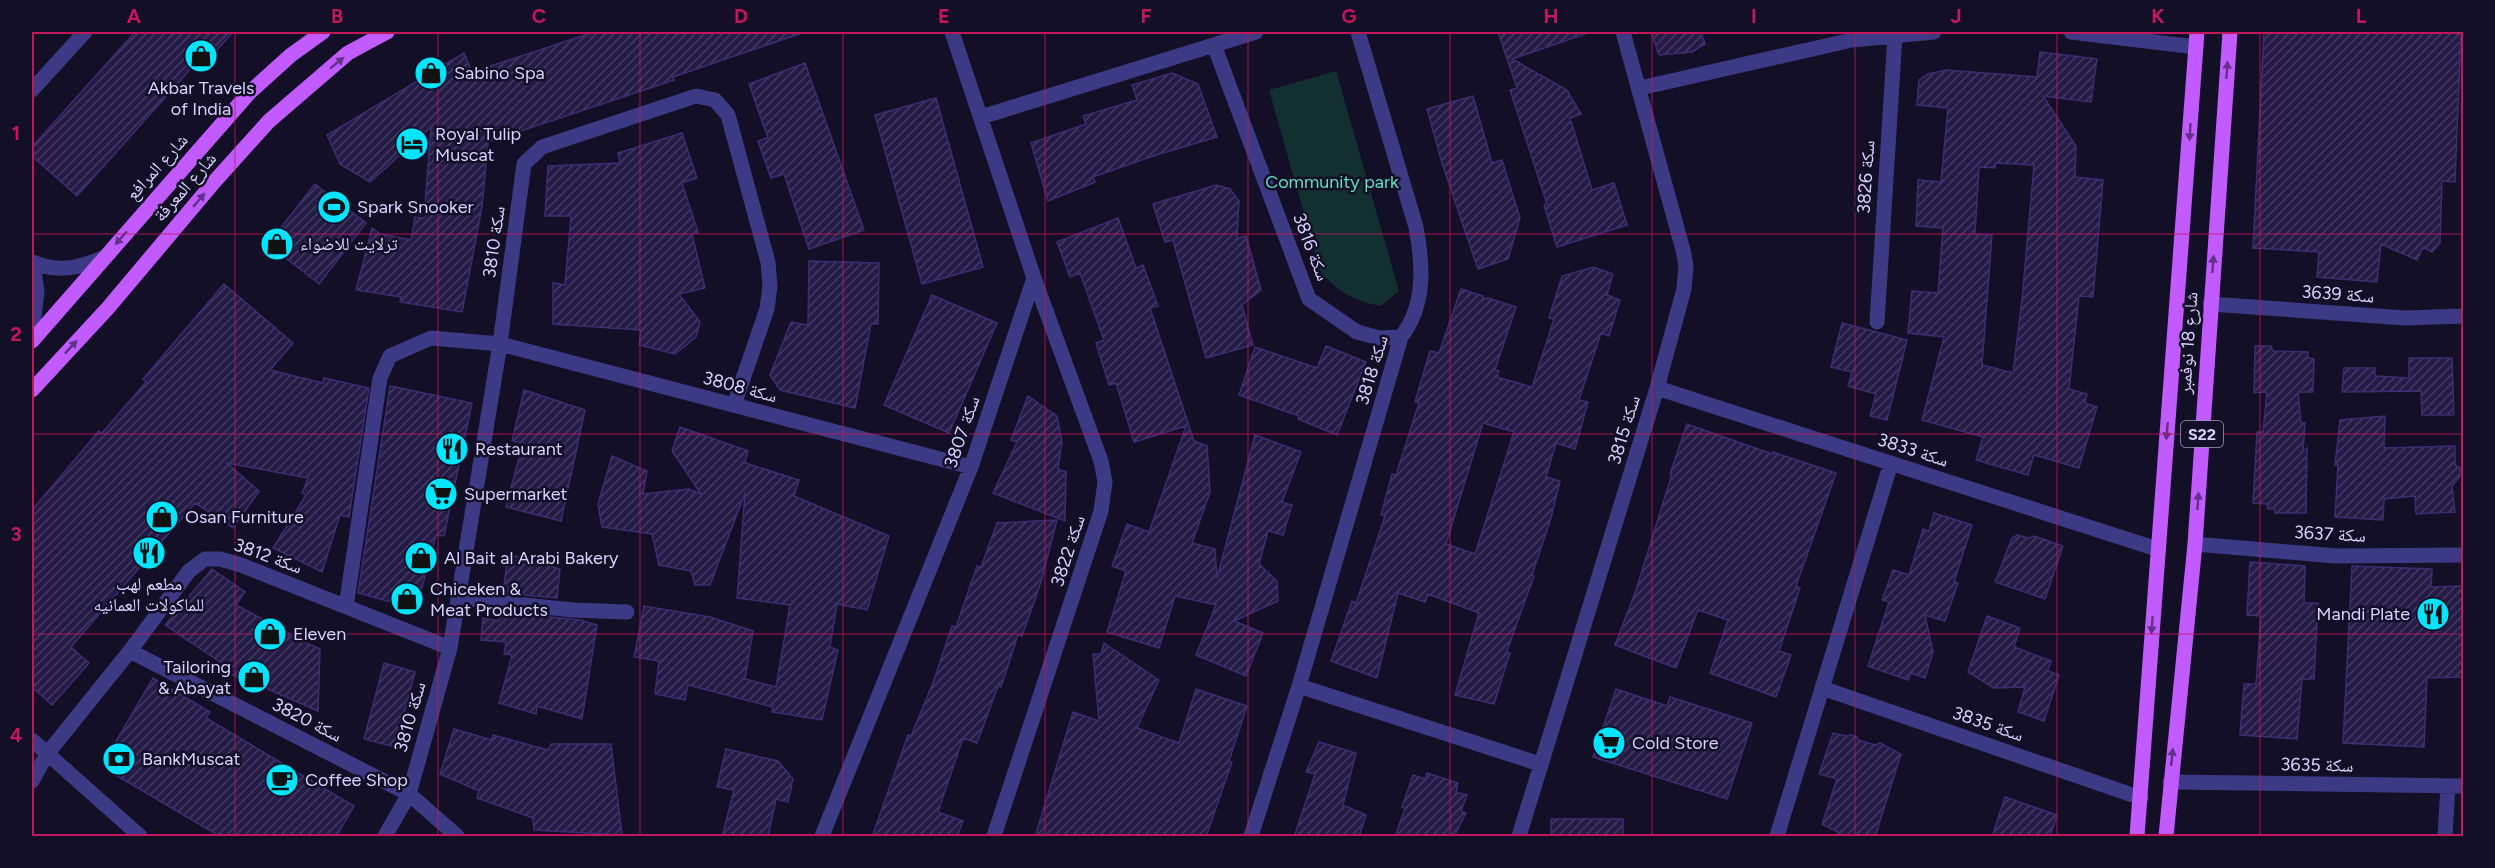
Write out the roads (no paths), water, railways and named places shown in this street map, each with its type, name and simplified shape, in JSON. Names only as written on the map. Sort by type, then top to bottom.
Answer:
[{"type":"main road","name":"شارع المرافع","points":[[32,341],[249,93],[291,55],[323,32]]},
{"type":"main road","name":"شارع المعرفة","points":[[32,390],[108,308],[214,182],[269,121],[348,53],[387,32]]},
{"type":"main road","name":"شارع 18 نوفمبر","points":[[2166,837],[2195,544],[2230,32]]},
{"type":"main road","name":"شارع 18 نوفمبر","points":[[2137,837],[2197,39]]},
{"type":"street","points":[[32,90],[84,32]]},
{"type":"street","points":[[952,32],[1034,278]]},
{"type":"street","points":[[981,117],[1256,32]]},
{"type":"street","name":"سكة 3818","points":[[1251,837],[1299,686],[1401,337],[1412,323],[1422,276],[1421,253],[1416,227],[1358,32]]},
{"type":"street","name":"سكة 3815","points":[[1519,837],[1657,388],[1684,289],[1686,266],[1683,250],[1623,32]]},
{"type":"street","points":[[1640,88],[1851,36],[1934,32]]},
{"type":"street","points":[[2071,32],[2197,39]]},
{"type":"street","name":"سكة 3826","points":[[1876,322],[1895,35]]},
{"type":"street","name":"سكة 3816","points":[[1214,45],[1309,299],[1357,332],[1380,338],[1401,337]]},
{"type":"street","name":"سكة 3810","points":[[385,837],[409,794],[450,648],[500,344],[524,164],[542,147],[696,96],[716,100],[728,115],[768,262],[770,286],[767,309],[734,405]]},
{"type":"street","points":[[32,335],[36,292],[32,263],[58,270],[80,267],[103,258]]},
{"type":"street","name":"سكة 3807","points":[[822,837],[971,467],[1034,278]]},
{"type":"street","name":"سكة 3822","points":[[994,837],[1101,511],[1105,482],[1101,461],[1034,278]]},
{"type":"street","name":"سكة 3639","points":[[2211,304],[2405,318],[2463,316]]},
{"type":"street","name":"سكة 3808","points":[[346,607],[380,378],[390,356],[431,338],[500,344],[971,467]]},
{"type":"street","name":"سكة 3833","points":[[1657,388],[2157,549]]},
{"type":"street","points":[[1777,837],[1891,463]]},
{"type":"street","name":"سكة 3637","points":[[2195,544],[2336,556],[2463,555]]},
{"type":"street","name":"سكة 3812","points":[[32,781],[47,754],[130,651],[189,571],[205,560],[220,559],[241,565],[450,648]]},
{"type":"street","points":[[458,598],[573,610],[627,612]]},
{"type":"street","name":"سكة 3820","points":[[130,651],[409,794],[457,837]]},
{"type":"street","points":[[1299,686],[1540,764]]},
{"type":"street","name":"سكة 3835","points":[[1822,688],[2141,798]]},
{"type":"street","points":[[32,740],[140,837]]},
{"type":"street","name":"سكة 3635","points":[[2170,782],[2463,786]]},
{"type":"street","points":[[2445,837],[2448,786]]},
{"type":"place","name":"Akbar Travels of India","points":[[201,56]]},
{"type":"place","name":"Sabino Spa","points":[[431,73]]},
{"type":"place","name":"Royal Tulip Muscat","points":[[412,144]]},
{"type":"place","name":"Spark Snooker","points":[[334,207]]},
{"type":"place","name":"ترلايت للاضواء","points":[[277,244]]},
{"type":"place","name":"Restaurant","points":[[452,449]]},
{"type":"place","name":"Supermarket","points":[[441,494]]},
{"type":"place","name":"Osan Furniture","points":[[162,517]]},
{"type":"place","name":"مطعم لهب للماكولات العمانيه","points":[[149,553]]},
{"type":"place","name":"Al Bait al Arabi Bakery","points":[[421,558]]},
{"type":"place","name":"Chiceken & Meat Products","points":[[407,599]]},
{"type":"place","name":"Mandi Plate","points":[[2433,614]]},
{"type":"place","name":"Eleven","points":[[270,634]]},
{"type":"place","name":"Tailoring & Abayat","points":[[254,677]]},
{"type":"place","name":"Cold Store","points":[[1609,743]]},
{"type":"place","name":"BankMuscat","points":[[119,759]]},
{"type":"place","name":"Coffee Shop","points":[[282,780]]},
{"type":"park label","name":"Community park","points":[[1332,182]]}]
